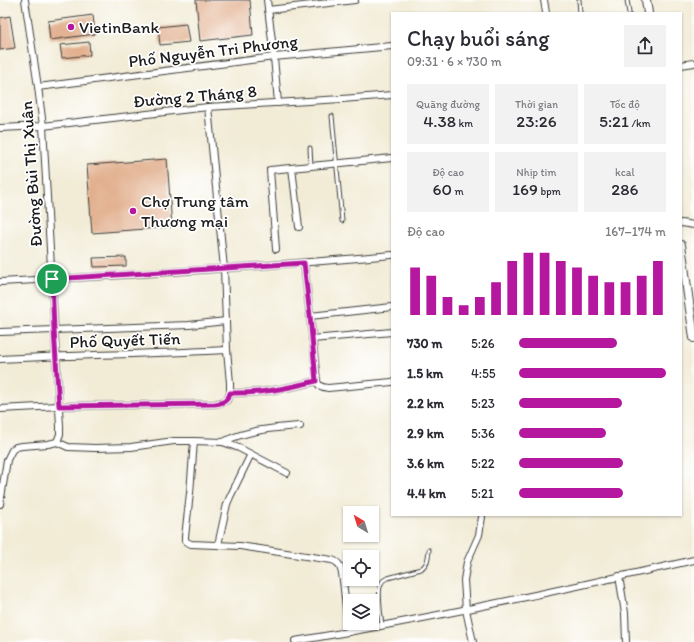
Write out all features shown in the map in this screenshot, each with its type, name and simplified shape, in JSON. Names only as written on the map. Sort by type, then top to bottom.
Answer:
[{"type":"street","name":"Đường Bùi Thị Xuân","points":[[25,0],[43,126],[59,406],[60,434],[57,442]]},
{"type":"street","points":[[267,0],[278,103]]},
{"type":"street","points":[[268,10],[355,0]]},
{"type":"street","points":[[544,0],[546,12]]},
{"type":"street","points":[[646,0],[648,12]]},
{"type":"street","name":"Phố Nguyễn Tri Phương","points":[[38,87],[274,57],[391,46]]},
{"type":"street","points":[[682,65],[694,63]]},
{"type":"street","name":"Đường 2 Tháng 8","points":[[0,128],[43,126],[208,107],[391,95]]},
{"type":"street","points":[[0,409],[59,406],[215,404],[227,400],[230,393],[224,268],[208,107]]},
{"type":"street","points":[[276,249],[270,170],[391,158]]},
{"type":"street","points":[[292,168],[300,227]]},
{"type":"street","points":[[682,222],[694,226]]},
{"type":"street","points":[[682,252],[694,338]]},
{"type":"street","points":[[0,282],[304,263],[391,255]]},
{"type":"street","points":[[304,263],[317,383]]},
{"type":"street","points":[[310,316],[391,307]]},
{"type":"street","name":"Phố Quyết Tiến","points":[[0,332],[189,325],[226,322]]},
{"type":"street","points":[[312,339],[391,332]]},
{"type":"street","name":"Phố Quyết Tiến","points":[[0,359],[228,350]]},
{"type":"street","points":[[230,393],[264,392],[317,383],[320,386],[328,388],[391,382]]},
{"type":"street","points":[[223,442],[246,433],[300,426]]},
{"type":"street","points":[[0,504],[3,468],[12,450],[22,446],[57,442],[63,446],[74,448],[145,446],[174,441],[223,442],[239,448],[287,474]]},
{"type":"street","points":[[194,441],[185,537],[186,541],[191,544],[240,546],[336,561],[341,568],[349,632]]},
{"type":"street","points":[[218,544],[228,500],[251,454]]},
{"type":"street","points":[[472,642],[466,610],[464,580],[467,562],[478,534],[482,517]]},
{"type":"street","points":[[295,641],[466,610],[694,560]]},
{"type":"street","points":[[620,576],[625,613],[626,642]]},
{"type":"lane","points":[[579,0],[580,12]]},
{"type":"lane","points":[[627,0],[629,12]]},
{"type":"lane","points":[[332,116],[342,221]]},
{"type":"lane","points":[[310,148],[311,166]]},
{"type":"lane","points":[[382,626],[379,590],[381,583],[388,578],[421,569],[427,562],[429,550]]},
{"type":"building","points":[[196,0],[250,0],[253,35],[200,41]]},
{"type":"building","name":"VietinBank","points":[[93,15],[95,34],[50,40],[48,21]]},
{"type":"building","points":[[10,16],[15,48],[0,50],[0,18]]},
{"type":"building","points":[[186,24],[189,42],[160,45],[158,27]]},
{"type":"building","points":[[89,42],[90,55],[62,58],[60,45]]},
{"type":"building","points":[[167,159],[172,227],[92,233],[87,165]]},
{"type":"building","points":[[126,257],[126,266],[94,267],[93,258]]},
{"type":"place","name":"VietinBank","points":[[71,27]]},
{"type":"place","name":"Chợ Trung tâm Thương mại","points":[[133,211]]},
{"type":"route","points":[[304,263],[316,381],[264,392],[230,393],[227,400],[215,404],[59,406],[52,279],[304,263]]}]
